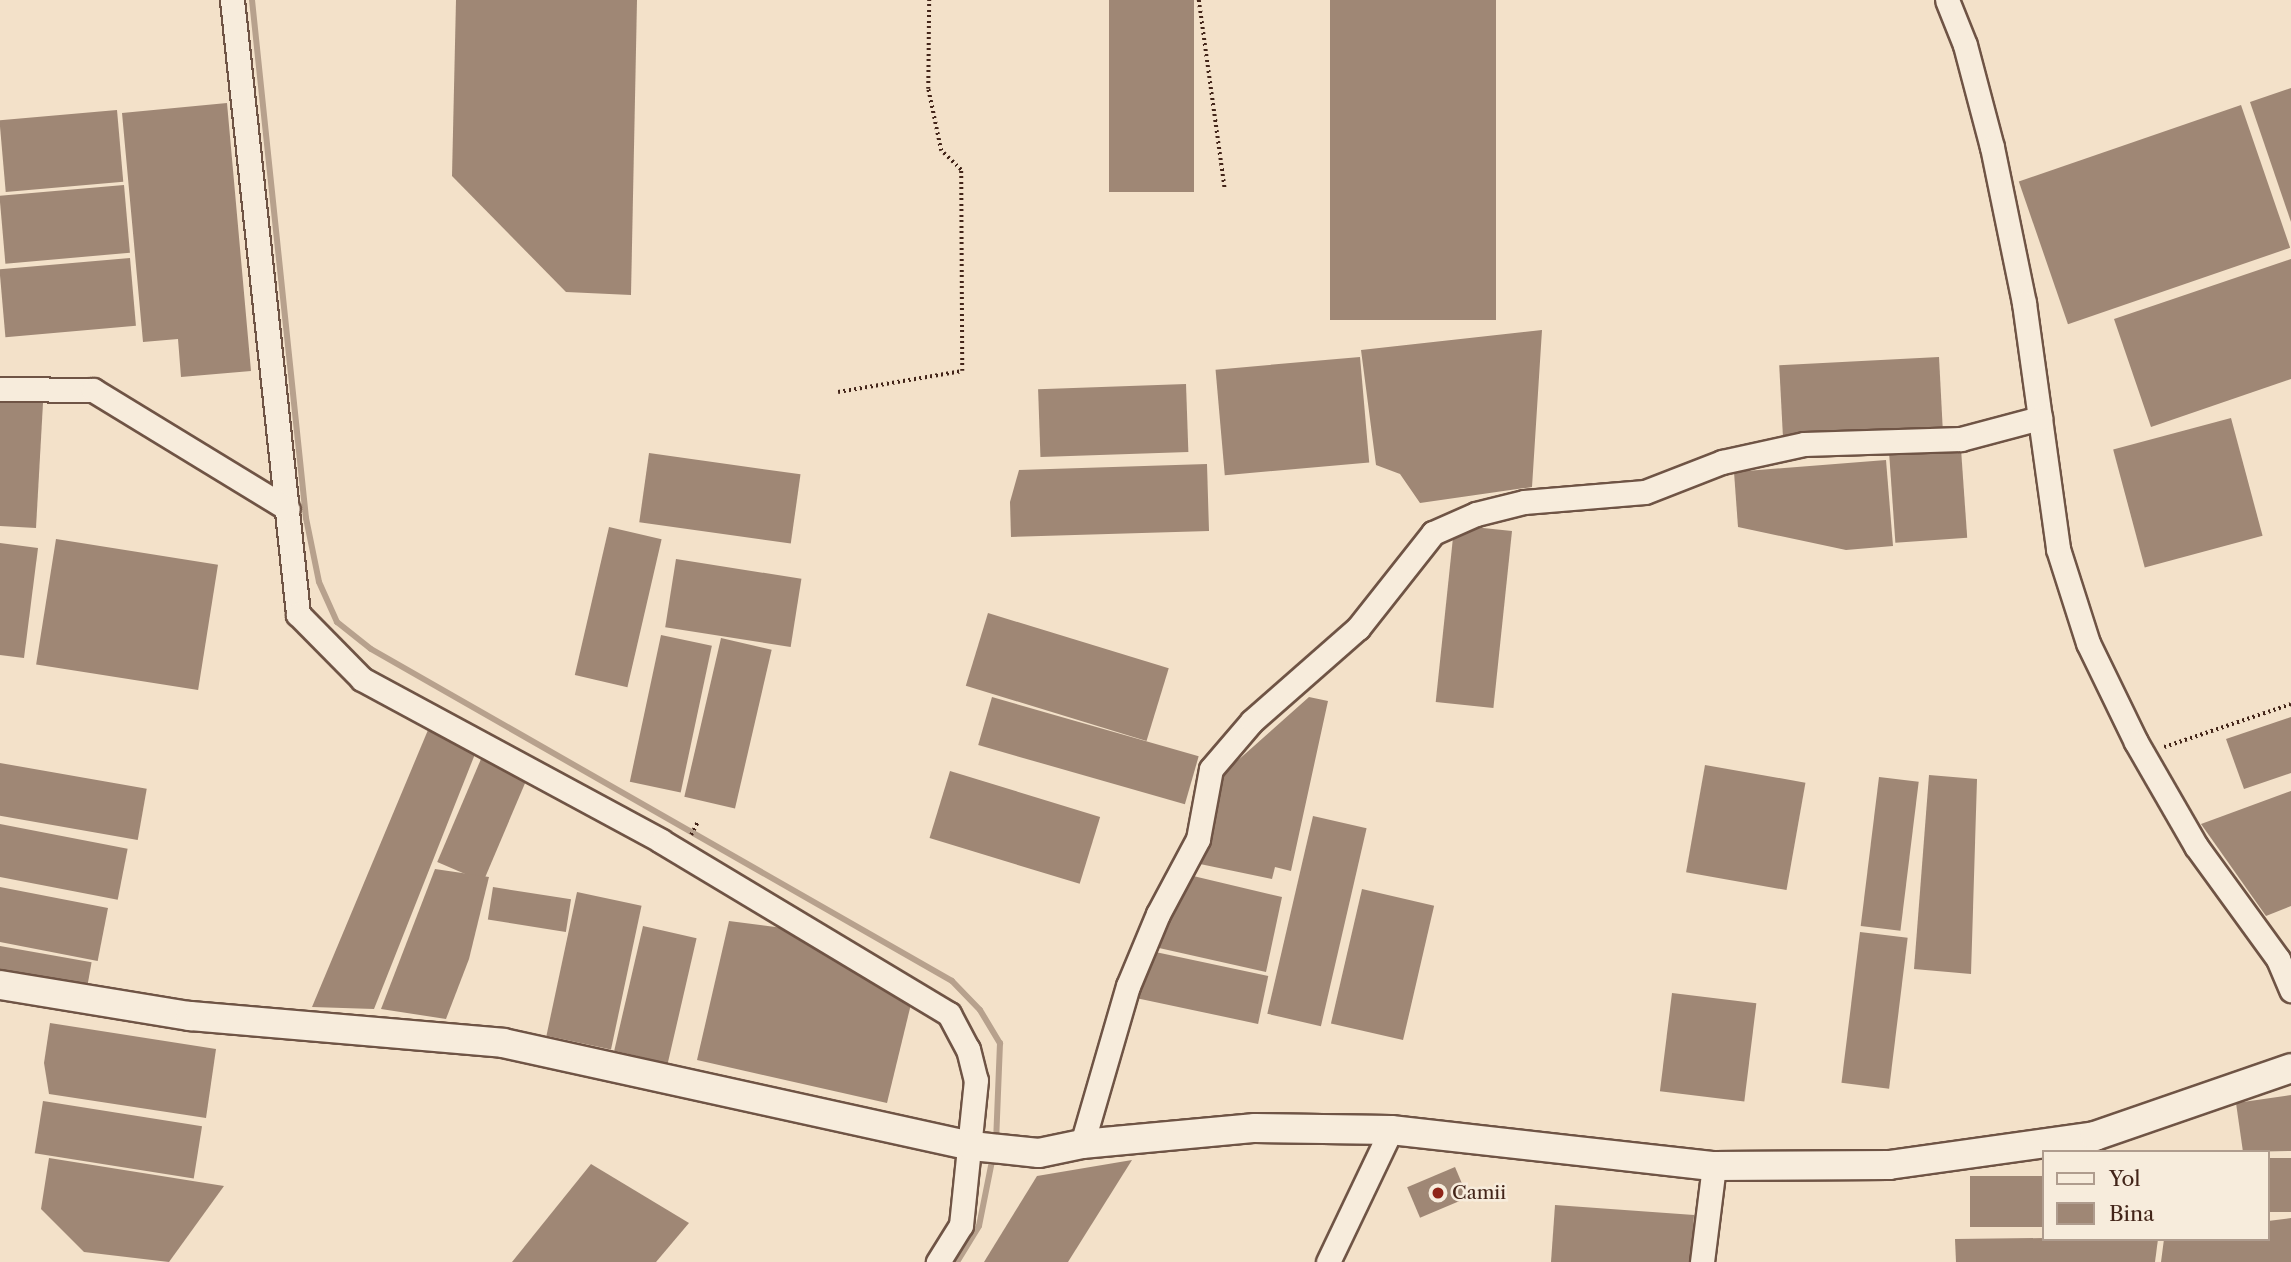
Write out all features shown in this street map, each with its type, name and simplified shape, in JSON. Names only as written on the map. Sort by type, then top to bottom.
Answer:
[{"type":"street","points":[[232,0],[299,614],[362,679],[661,841],[949,1014],[968,1049],[976,1080],[977,1146],[961,1225],[938,1262]]},
{"type":"street","points":[[1947,0],[1965,45],[1992,147],[2024,303],[2058,549],[2088,643],[2143,755],[2196,846],[2278,959],[2291,990]]},
{"type":"street","points":[[0,389],[93,390],[288,509]]},
{"type":"street","points":[[1082,1144],[1128,986],[1158,914],[1198,839],[1210,769],[1252,721],[1359,628],[1433,533],[1476,514],[1524,502],[1645,492],[1722,462],[1804,444],[1961,439],[2040,418]]},
{"type":"street","points":[[0,985],[190,1016],[503,1043],[977,1146],[1012,1147],[1040,1153],[1082,1144],[1255,1128],[1391,1130],[1714,1166],[1889,1165],[2095,1136],[2291,1068]]},
{"type":"street","points":[[1328,1262],[1391,1130]]},
{"type":"street","points":[[1702,1262],[1714,1166]]},
{"type":"path","points":[[838,392],[961,371],[961,170],[941,151],[928,89],[929,0]]},
{"type":"path","points":[[1199,0],[1225,189]]},
{"type":"path","points":[[2143,755],[2291,704]]},
{"type":"building","points":[[456,0],[637,0],[631,295],[566,292],[452,176]]},
{"type":"building","points":[[1109,0],[1194,0],[1194,192],[1109,192]]},
{"type":"building","points":[[1330,0],[1496,0],[1496,320],[1330,320]]},
{"type":"building","points":[[2291,88],[2291,222],[2250,102]]},
{"type":"building","points":[[227,103],[251,371],[181,377],[178,339],[143,342],[122,113]]},
{"type":"building","points":[[2241,105],[2290,248],[2068,324],[2019,182]]},
{"type":"building","points":[[117,110],[123,182],[6,192],[0,120]]},
{"type":"building","points":[[124,185],[130,253],[5,264],[0,196]]},
{"type":"building","points":[[130,258],[136,326],[5,337],[0,269]]},
{"type":"building","points":[[2291,259],[2291,379],[2151,427],[2114,319]]},
{"type":"building","points":[[1542,330],[1532,487],[1420,503],[1400,474],[1376,465],[1361,350]]},
{"type":"building","points":[[1360,357],[1369,463],[1225,475],[1216,370]]},
{"type":"building","points":[[1939,357],[1943,427],[1783,435],[1779,365]]},
{"type":"building","points":[[1186,384],[1188,452],[1040,457],[1038,389]]},
{"type":"building","points":[[0,400],[43,403],[36,528],[0,526]]},
{"type":"building","points":[[2231,418],[2263,536],[2145,567],[2113,450]]},
{"type":"building","points":[[1961,449],[1967,538],[1895,543],[1889,454]]},
{"type":"building","points":[[649,453],[801,474],[791,544],[639,522]]},
{"type":"building","points":[[1886,460],[1893,546],[1846,550],[1738,527],[1734,472]]},
{"type":"building","points":[[1207,464],[1209,531],[1011,537],[1010,502],[1019,470]]},
{"type":"building","points":[[1454,525],[1512,531],[1493,708],[1436,702]]},
{"type":"building","points":[[609,527],[662,539],[627,687],[575,675]]},
{"type":"building","points":[[56,539],[218,565],[198,690],[36,664]]},
{"type":"building","points":[[0,543],[38,548],[24,658],[0,655]]},
{"type":"building","points":[[676,559],[801,579],[791,647],[665,627]]},
{"type":"building","points":[[988,613],[1169,668],[1147,741],[966,686]]},
{"type":"building","points":[[661,635],[712,646],[681,793],[630,782]]},
{"type":"building","points":[[721,638],[772,650],[735,809],[684,797]]},
{"type":"building","points":[[992,697],[1199,756],[1185,804],[978,745]]},
{"type":"building","points":[[1309,697],[1328,701],[1291,871],[1275,867],[1272,879],[1200,864],[1218,778]]},
{"type":"building","points":[[2291,717],[2291,773],[2244,789],[2226,739]]},
{"type":"building","points":[[428,730],[475,754],[374,1009],[312,1007]]},
{"type":"building","points":[[481,759],[527,779],[483,882],[437,862]]},
{"type":"building","points":[[0,763],[147,789],[138,840],[0,816]]},
{"type":"building","points":[[1705,765],[1805,783],[1787,890],[1686,872]]},
{"type":"building","points":[[950,771],[1100,817],[1080,884],[930,838]]},
{"type":"building","points":[[1929,775],[1977,779],[1971,974],[1914,969]]},
{"type":"building","points":[[1879,777],[1919,782],[1900,931],[1861,926]]},
{"type":"building","points":[[2291,791],[2291,906],[2266,916],[2201,824]]},
{"type":"building","points":[[1313,816],[1367,828],[1321,1026],[1267,1014]]},
{"type":"building","points":[[0,824],[128,849],[118,900],[0,877]]},
{"type":"building","points":[[435,869],[489,877],[469,959],[446,1019],[381,1009]]},
{"type":"building","points":[[1189,875],[1282,897],[1266,972],[1159,948]]},
{"type":"building","points":[[0,887],[108,908],[98,961],[0,942]]},
{"type":"building","points":[[493,887],[571,899],[566,932],[488,920]]},
{"type":"building","points":[[1362,889],[1434,906],[1403,1040],[1331,1023]]},
{"type":"building","points":[[577,892],[642,906],[611,1050],[546,1036]]},
{"type":"building","points":[[729,921],[798,930],[911,1004],[887,1103],[697,1060]]},
{"type":"building","points":[[643,926],[697,938],[668,1063],[614,1051]]},
{"type":"building","points":[[1860,932],[1908,938],[1889,1089],[1841,1083]]},
{"type":"building","points":[[0,946],[92,962],[87,990],[0,974]]},
{"type":"building","points":[[1146,950],[1268,976],[1258,1024],[1136,998]]},
{"type":"building","points":[[1672,993],[1756,1003],[1744,1102],[1660,1091]]},
{"type":"building","points":[[50,1023],[216,1049],[206,1118],[49,1094],[44,1063]]},
{"type":"building","points":[[2291,1095],[2291,1151],[2243,1150],[2236,1103]]},
{"type":"building","points":[[43,1101],[202,1126],[194,1179],[35,1153]]},
{"type":"building","points":[[49,1158],[224,1186],[169,1262],[84,1252],[41,1209]]},
{"type":"building","points":[[2270,1158],[2291,1158],[2291,1212],[2270,1212]]},
{"type":"building","points":[[1132,1160],[1068,1262],[984,1262],[1037,1176]]},
{"type":"building","points":[[591,1164],[689,1223],[656,1262],[512,1262]]},
{"type":"building","name":"Camii","points":[[1455,1167],[1468,1197],[1420,1218],[1407,1187]]},
{"type":"building","points":[[1970,1176],[2042,1176],[2042,1227],[1970,1227]]},
{"type":"building","points":[[1555,1205],[1694,1215],[1691,1262],[1551,1262]]},
{"type":"building","points":[[2291,1218],[2291,1262],[2161,1262],[2164,1241],[2270,1241],[2270,1221]]},
{"type":"building","points":[[1955,1239],[2158,1241],[2155,1262],[1956,1262]]},
{"type":"waterway","points":[[252,0],[306,518],[319,582],[337,622],[371,649],[952,981],[980,1010],[1000,1043],[996,1142]]},
{"type":"waterway","points":[[957,1262],[979,1226],[993,1156]]},
{"type":"place","name":"Camii","points":[[1438,1193]]}]
